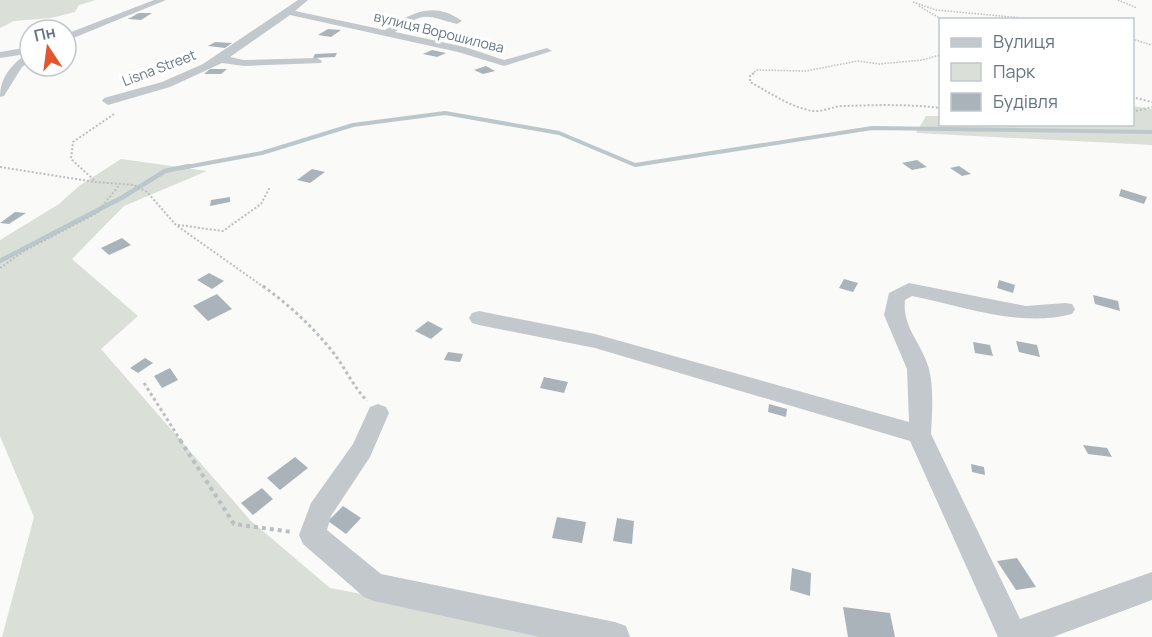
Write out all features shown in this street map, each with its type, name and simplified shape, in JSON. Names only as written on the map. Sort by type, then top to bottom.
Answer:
[{"type":"street","points":[[78,33],[162,0]]},
{"type":"street","name":"Lisna Street","points":[[108,101],[141,94],[200,70],[220,59],[304,0]]},
{"type":"street","points":[[388,32],[423,11],[457,21]]},
{"type":"street","name":"вулиця Ворошилова","points":[[288,12],[461,49],[504,63],[547,51]]},
{"type":"street","points":[[0,56],[18,52]]},
{"type":"street","name":"Lisna Street","points":[[220,59],[244,63],[317,62]]},
{"type":"street","points":[[0,93],[18,65]]},
{"type":"street","points":[[1065,309],[1026,313],[909,290],[896,297],[894,315],[918,369],[921,415],[919,434],[1013,637],[1152,586]]},
{"type":"street","points":[[479,318],[595,341],[919,434]]},
{"type":"street","points":[[378,412],[362,450],[320,512],[312,535],[374,587],[615,637]]},
{"type":"path","points":[[910,0],[940,18]]},
{"type":"path","points":[[1118,0],[1137,8]]},
{"type":"path","points":[[913,2],[936,10],[1022,18]]},
{"type":"path","points":[[1134,40],[1152,45]]},
{"type":"path","points":[[939,55],[922,60],[879,64],[858,60],[806,71],[757,70],[750,76],[750,82],[789,104],[810,111],[827,111],[840,106],[904,107],[917,105],[939,108]]},
{"type":"path","points":[[1134,98],[1152,102]]},
{"type":"path","points":[[95,182],[71,159],[73,142],[117,111],[108,101]]},
{"type":"path","points":[[1134,112],[1152,107]]},
{"type":"path","points":[[0,167],[95,182],[134,184],[147,192],[176,225],[288,304],[333,352],[352,384],[378,412]]},
{"type":"path","points":[[0,268],[24,251],[97,213],[120,184]]},
{"type":"path","points":[[176,225],[222,231],[261,204],[270,187]]},
{"type":"path","points":[[144,383],[234,524],[312,535]]},
{"type":"green space","points":[[0,0],[96,0],[79,5],[75,12],[51,18],[18,18],[18,21],[0,28]]},
{"type":"green space","points":[[1134,106],[1152,109],[1152,145],[916,133],[926,116],[939,116],[939,126],[1134,126]]},
{"type":"green space","points":[[121,159],[207,171],[124,206],[72,259],[138,316],[101,349],[251,521],[330,588],[590,637],[2,637],[34,517],[0,436],[0,240],[59,204],[79,186]]},
{"type":"building","points":[[139,13],[152,13],[141,20],[128,19]]},
{"type":"building","points":[[328,29],[341,30],[331,37],[318,35]]},
{"type":"building","points":[[215,42],[232,43],[225,48],[208,46]]},
{"type":"building","points":[[432,50],[446,53],[437,57],[423,54]]},
{"type":"building","points":[[337,53],[335,57],[313,58],[315,54]]},
{"type":"building","points":[[486,66],[495,71],[483,74],[474,70]]},
{"type":"building","points":[[210,69],[227,69],[221,74],[204,74]]},
{"type":"building","points":[[917,160],[927,167],[912,170],[902,163]]},
{"type":"building","points":[[959,166],[971,174],[962,176],[950,168]]},
{"type":"building","points":[[312,169],[325,172],[310,183],[297,180]]},
{"type":"building","points":[[1121,189],[1147,197],[1144,204],[1119,196]]},
{"type":"building","points":[[230,197],[230,202],[210,206],[211,200]]},
{"type":"building","points":[[15,212],[26,213],[9,224],[0,223]]},
{"type":"building","points":[[122,238],[131,245],[109,255],[101,248]]},
{"type":"building","points":[[209,273],[224,281],[212,289],[197,280]]},
{"type":"building","points":[[844,279],[858,283],[853,292],[839,288]]},
{"type":"building","points":[[999,280],[1015,285],[1013,293],[997,288]]},
{"type":"building","points":[[217,294],[232,309],[208,321],[193,306]]},
{"type":"building","points":[[1093,295],[1118,301],[1120,311],[1095,304]]},
{"type":"building","points":[[428,321],[443,329],[431,339],[415,331]]},
{"type":"building","points":[[1016,341],[1037,345],[1040,357],[1019,352]]},
{"type":"building","points":[[973,342],[990,345],[993,356],[975,353]]},
{"type":"building","points":[[448,352],[463,354],[460,362],[444,360]]},
{"type":"building","points":[[145,358],[153,363],[138,373],[130,368]]},
{"type":"building","points":[[170,368],[178,380],[162,388],[154,376]]},
{"type":"building","points":[[544,377],[568,382],[564,393],[540,388]]},
{"type":"building","points":[[769,404],[787,409],[786,417],[768,412]]},
{"type":"building","points":[[1083,445],[1107,448],[1112,457],[1088,454]]},
{"type":"building","points":[[295,457],[308,468],[280,490],[267,478]]},
{"type":"building","points":[[971,464],[984,467],[985,475],[972,472]]},
{"type":"building","points":[[262,488],[273,499],[253,515],[241,503]]},
{"type":"building","points":[[343,506],[361,518],[346,534],[328,521]]},
{"type":"building","points":[[557,517],[586,522],[582,543],[552,538]]},
{"type":"building","points":[[617,518],[634,521],[632,544],[613,541]]},
{"type":"building","points":[[1017,558],[1036,587],[1016,590],[997,561]]},
{"type":"building","points":[[792,568],[811,573],[810,596],[790,590]]},
{"type":"building","points":[[843,607],[890,613],[895,637],[848,637]]},
{"type":"waterway","points":[[181,168],[262,153],[353,125],[445,113],[559,133],[635,165],[872,128],[1152,132]]},
{"type":"waterway","points":[[0,261],[123,197],[165,171],[189,166]]}]
